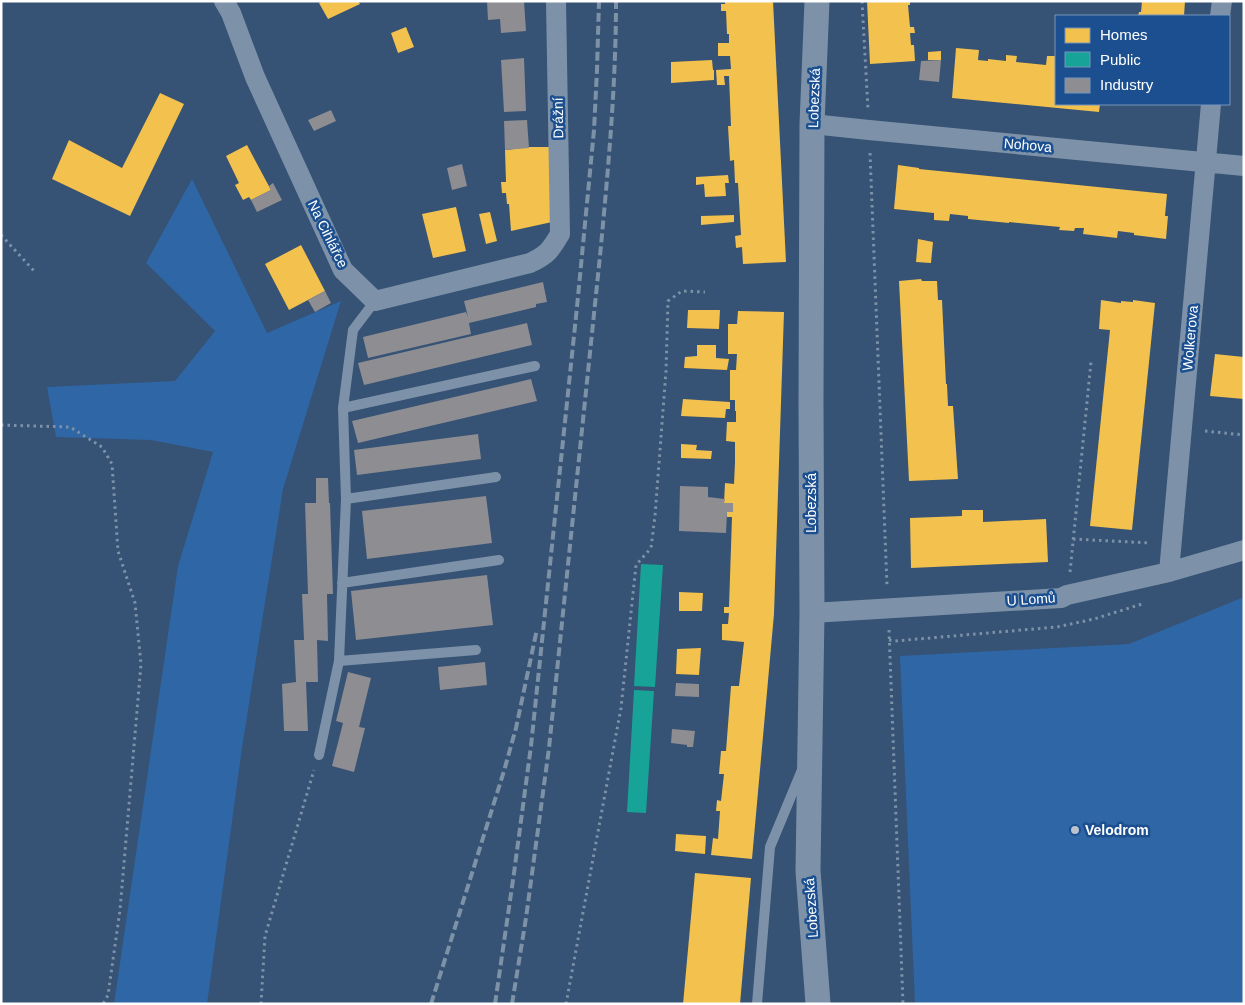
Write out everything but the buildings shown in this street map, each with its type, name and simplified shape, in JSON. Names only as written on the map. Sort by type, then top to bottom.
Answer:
[{"type":"street","name":"Na Cihlářce","points":[[224,1],[231,12],[256,78],[343,270],[375,301]]},
{"type":"street","name":"Drážní","points":[[375,301],[530,262],[543,257],[551,249],[560,234],[556,1]]},
{"type":"street","name":"Lobezská","points":[[817,1],[812,124],[812,613],[808,871],[818,1004]]},
{"type":"street","points":[[1220,15],[1222,1]]},
{"type":"street","name":"Wolkerova","points":[[1169,572],[1211,105]]},
{"type":"street","name":"Nohova","points":[[812,124],[1244,166]]},
{"type":"street","name":"U Lomů","points":[[812,613],[1061,598],[1067,595],[1169,572],[1244,550]]},
{"type":"lane","points":[[319,755],[338,661],[346,499],[343,408],[353,330],[375,301]]},
{"type":"lane","points":[[343,408],[535,366]]},
{"type":"lane","points":[[346,499],[496,478]]},
{"type":"lane","points":[[342,583],[499,560]]},
{"type":"lane","points":[[338,661],[476,650]]},
{"type":"lane","points":[[757,1004],[770,847],[810,751]]},
{"type":"path","points":[[862,1],[869,130],[903,1004]]},
{"type":"path","points":[[1,235],[36,273]]},
{"type":"path","points":[[566,1004],[621,708],[636,565],[650,548],[655,516],[666,371],[668,301],[682,291],[705,292]]},
{"type":"path","points":[[1067,595],[1091,362]]},
{"type":"path","points":[[1,425],[70,427],[102,447],[112,464],[118,551],[135,603],[141,664],[120,910],[108,995],[104,1004]]},
{"type":"path","points":[[1181,428],[1244,435]]},
{"type":"path","points":[[1073,539],[1171,544]]},
{"type":"path","points":[[261,1004],[265,936],[319,755]]},
{"type":"shaded area","points":[[192,179],[267,333],[341,301],[283,489],[242,748],[207,1004],[114,1004],[178,566],[213,452],[151,440],[56,437],[47,387],[175,381],[215,331],[146,263]]},
{"type":"shaded area","name":"Velodrom","points":[[1244,597],[1244,1004],[915,1004],[900,656],[1129,644]]},
{"type":"railway","points":[[495,1004],[531,746],[577,307],[594,130],[599,1]]},
{"type":"railway","points":[[512,1004],[526,918],[549,748],[606,192],[613,97],[616,1]]},
{"type":"railway","points":[[431,1004],[504,771],[516,728],[537,629]]},
{"type":"place","name":"Velodrom","points":[[1075,830]]}]
